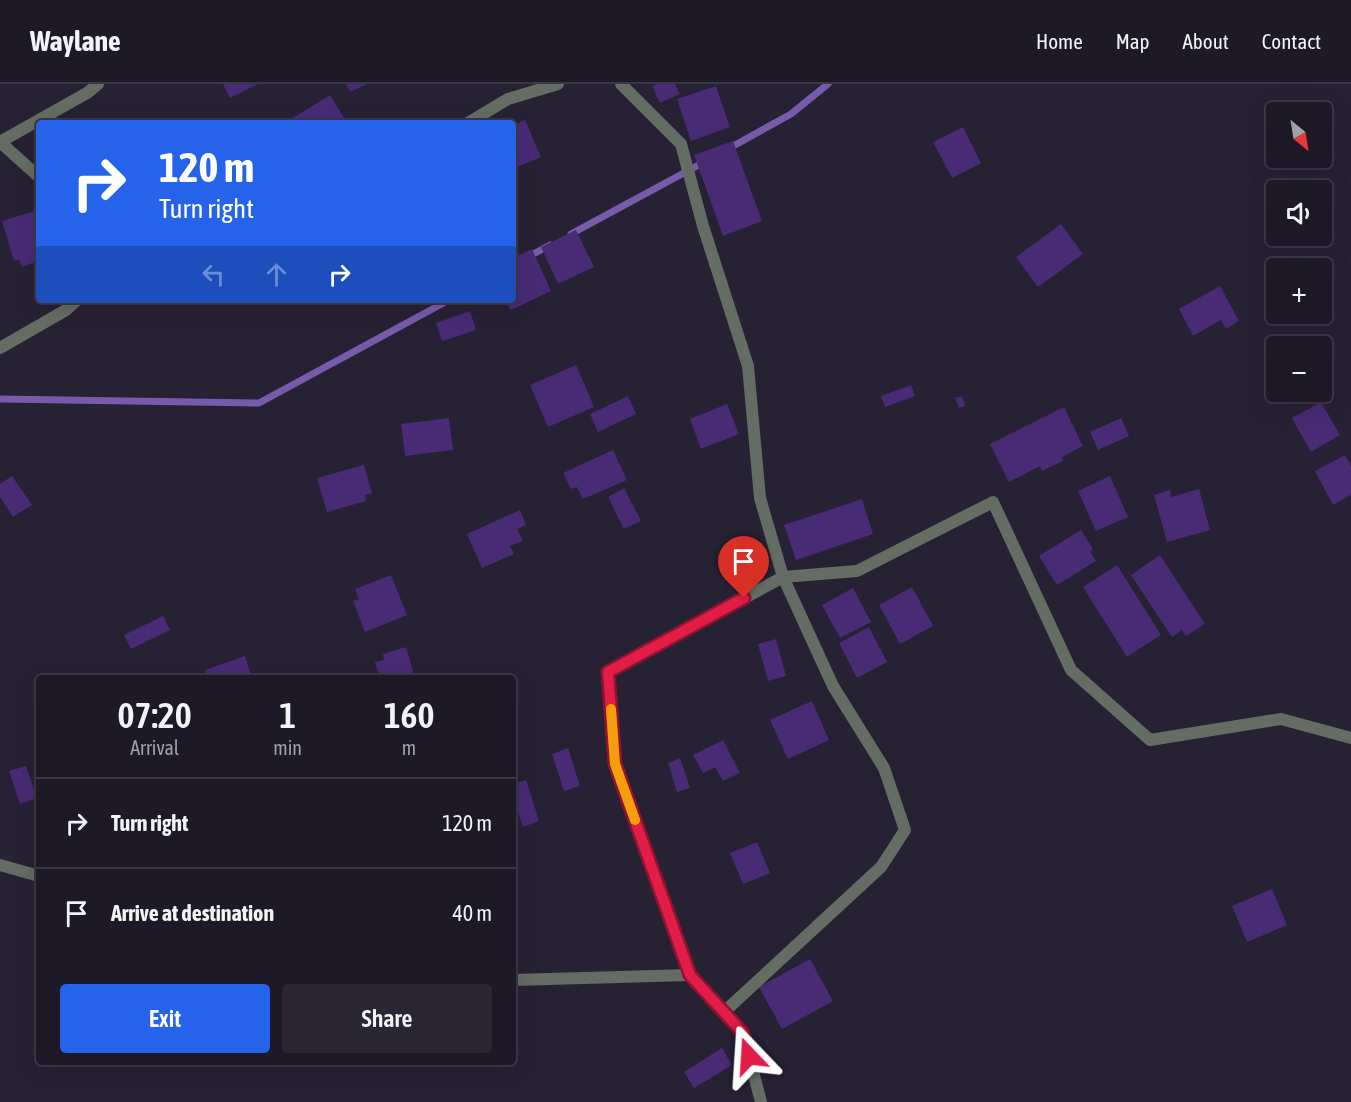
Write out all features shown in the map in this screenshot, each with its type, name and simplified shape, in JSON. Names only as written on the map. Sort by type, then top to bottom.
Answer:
[{"type":"street","points":[[39,120],[87,93],[98,84]]},
{"type":"street","points":[[473,120],[508,99],[558,84]]},
{"type":"street","points":[[621,84],[681,144],[703,226],[748,366],[760,498],[783,577],[833,686],[884,768],[905,830],[881,867],[724,1012]]},
{"type":"street","points":[[36,122],[0,142],[36,174]]},
{"type":"street","points":[[0,348],[66,310],[74,303]]},
{"type":"street","points":[[761,1102],[743,1033],[690,975],[615,764],[608,672],[783,577],[857,571],[993,502],[1071,670],[1150,740],[1281,719],[1351,738]]},
{"type":"street","points":[[0,865],[36,875]]},
{"type":"street","points":[[516,980],[690,975]]},
{"type":"building","points":[[223,84],[258,84],[230,98]]},
{"type":"building","points":[[346,84],[367,84],[350,92]]},
{"type":"building","points":[[675,84],[680,94],[660,103],[652,86]]},
{"type":"building","points":[[716,86],[730,127],[691,141],[677,99]]},
{"type":"building","points":[[330,95],[345,120],[295,120],[293,118]]},
{"type":"building","points":[[525,120],[541,157],[516,168],[516,124]]},
{"type":"building","points":[[963,127],[981,163],[952,178],[933,142]]},
{"type":"building","points":[[733,141],[762,221],[723,236],[694,155]]},
{"type":"building","points":[[36,211],[36,262],[22,267],[19,259],[14,261],[2,221]]},
{"type":"building","points":[[1061,224],[1083,254],[1038,287],[1016,257]]},
{"type":"building","points":[[576,230],[594,267],[558,284],[541,247]]},
{"type":"building","points":[[532,249],[551,291],[511,310],[508,303],[516,303],[516,257]]},
{"type":"building","points":[[1220,286],[1239,321],[1226,329],[1221,320],[1193,336],[1179,309]]},
{"type":"building","points":[[470,311],[476,330],[442,341],[436,323]]},
{"type":"building","points":[[576,365],[594,407],[548,427],[530,385]]},
{"type":"building","points":[[911,385],[915,396],[885,407],[881,396]]},
{"type":"building","points":[[628,396],[636,414],[598,432],[590,414]]},
{"type":"building","points":[[962,396],[965,406],[959,408],[955,398]]},
{"type":"building","points":[[1321,402],[1340,435],[1311,452],[1292,418]]},
{"type":"building","points":[[727,404],[739,434],[701,449],[690,419]]},
{"type":"building","points":[[1064,407],[1083,446],[1062,457],[1063,461],[1042,471],[1040,466],[1009,482],[990,444]]},
{"type":"building","points":[[449,418],[453,450],[405,456],[401,424]]},
{"type":"building","points":[[1121,418],[1129,436],[1098,450],[1090,432]]},
{"type":"building","points":[[613,450],[627,480],[583,499],[577,487],[571,489],[563,473]]},
{"type":"building","points":[[1345,455],[1351,466],[1351,495],[1333,505],[1315,471]]},
{"type":"building","points":[[364,465],[372,493],[365,495],[366,501],[327,512],[317,478]]},
{"type":"building","points":[[12,476],[32,505],[13,517],[0,497],[0,484]]},
{"type":"building","points":[[1110,476],[1128,517],[1096,531],[1078,491]]},
{"type":"building","points":[[624,488],[641,521],[624,529],[608,497]]},
{"type":"building","points":[[1199,489],[1210,530],[1167,542],[1154,495],[1170,490],[1171,497]]},
{"type":"building","points":[[862,499],[873,534],[796,560],[784,525]]},
{"type":"building","points":[[520,510],[526,525],[517,529],[523,541],[510,546],[514,554],[482,568],[467,534]]},
{"type":"building","points":[[1081,530],[1093,549],[1090,552],[1096,561],[1057,585],[1039,556]]},
{"type":"building","points":[[1160,555],[1205,624],[1186,636],[1182,630],[1172,637],[1131,575]]},
{"type":"building","points":[[1117,565],[1161,635],[1127,657],[1083,587]]},
{"type":"building","points":[[391,575],[407,615],[365,632],[353,601],[359,599],[355,589]]},
{"type":"building","points":[[912,587],[933,626],[900,644],[879,605]]},
{"type":"building","points":[[853,588],[871,622],[840,638],[822,605]]},
{"type":"building","points":[[163,616],[170,630],[131,649],[124,635]]},
{"type":"building","points":[[869,627],[887,662],[857,678],[839,643]]},
{"type":"building","points":[[776,639],[786,676],[768,681],[758,644]]},
{"type":"building","points":[[406,647],[414,675],[379,675],[375,662],[384,660],[383,654]]},
{"type":"building","points":[[245,656],[251,675],[206,675],[205,670]]},
{"type":"building","points":[[812,701],[829,740],[788,759],[770,720]]},
{"type":"building","points":[[723,740],[740,773],[723,781],[715,767],[703,773],[693,755]]},
{"type":"building","points":[[568,748],[580,786],[564,791],[552,754]]},
{"type":"building","points":[[680,758],[690,788],[677,792],[668,763]]},
{"type":"building","points":[[26,766],[36,798],[20,804],[9,771]]},
{"type":"building","points":[[526,780],[539,821],[523,827],[516,806],[516,783]]},
{"type":"building","points":[[757,842],[770,873],[743,884],[730,853]]},
{"type":"building","points":[[1272,889],[1287,925],[1247,942],[1232,906]]},
{"type":"building","points":[[810,959],[833,1001],[782,1029],[759,987]]},
{"type":"building","points":[[722,1048],[732,1065],[694,1088],[684,1072]]},
{"type":"waterway","points":[[726,150],[791,114],[828,84]]},
{"type":"waterway","points":[[571,234],[706,161]]},
{"type":"waterway","points":[[516,263],[550,245]]},
{"type":"waterway","points":[[0,399],[259,403],[443,303]]},
{"type":"slow traffic","points":[[611,709],[615,764],[635,820]]},
{"type":"route","points":[[744,598],[608,672],[615,764],[690,975],[743,1033],[749,1056]]}]
